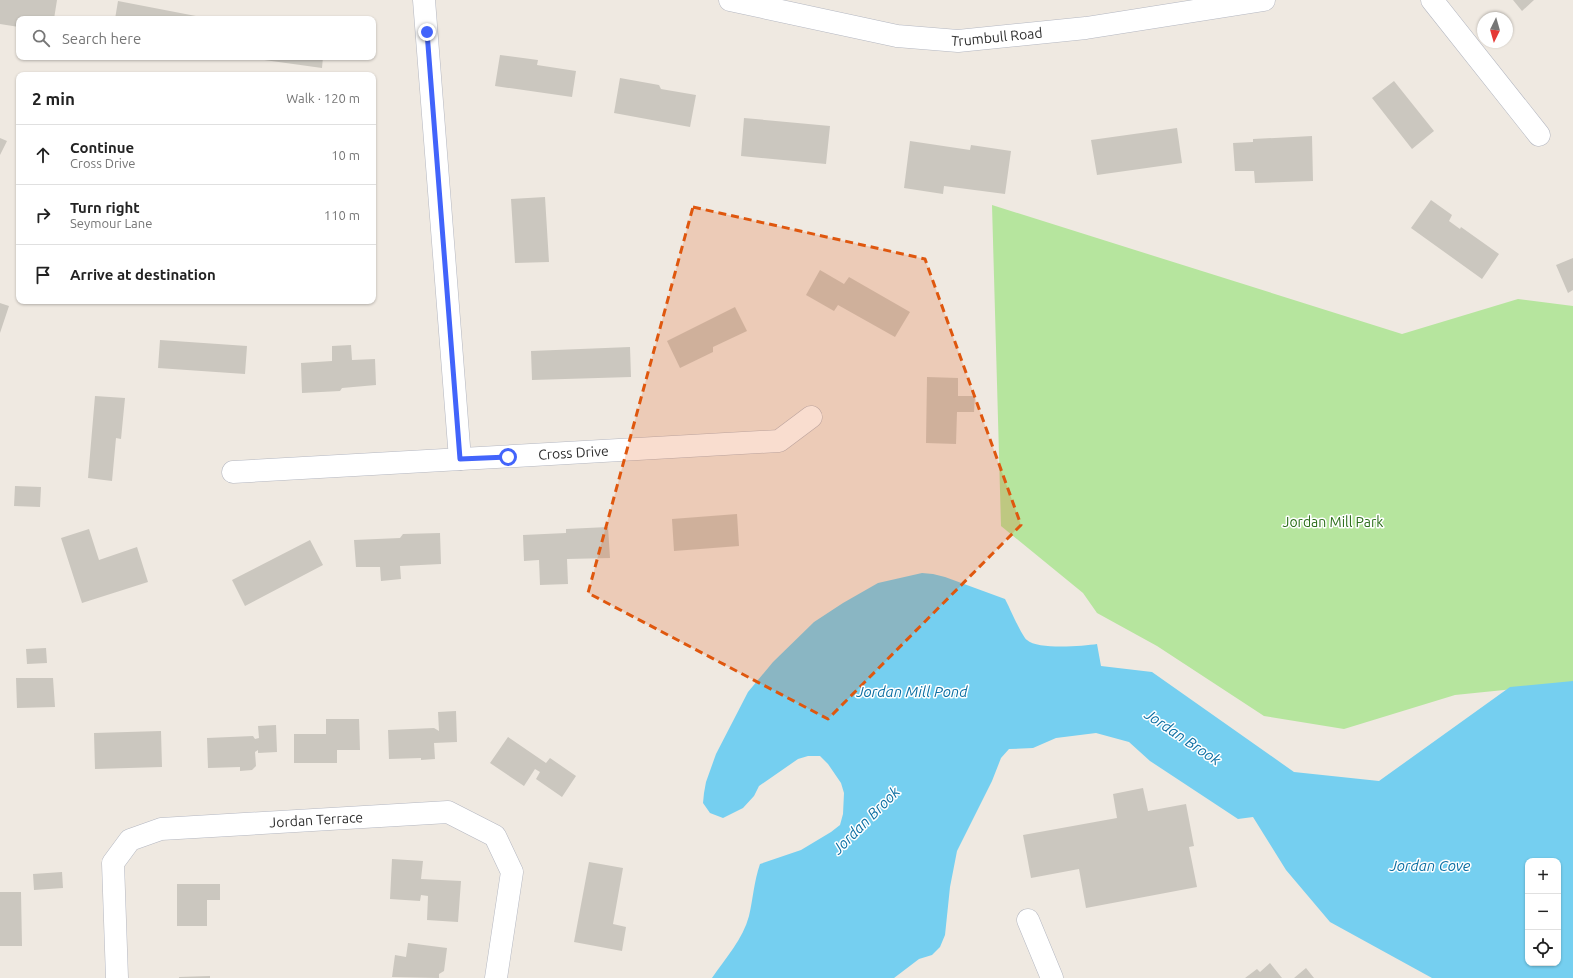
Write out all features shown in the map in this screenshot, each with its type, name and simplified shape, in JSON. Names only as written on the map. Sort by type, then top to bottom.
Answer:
[{"type":"street","points":[[424,0],[460,459]]},
{"type":"street","name":"Trumbull Road","points":[[730,0],[897,36],[958,41],[1086,28],[1264,0]]},
{"type":"street","points":[[1432,0],[1539,135]]},
{"type":"street","name":"Cross Drive","points":[[233,472],[779,441],[811,417]]},
{"type":"street","name":"Jordan Terrace","points":[[117,978],[113,863],[130,840],[161,828],[448,812],[495,836],[512,872],[496,978]]},
{"type":"street","points":[[1028,920],[1052,978]]},
{"type":"highlighted area","points":[[693,207],[925,259],[1021,525],[828,719],[588,593]]},
{"type":"green space","name":"Jordan Mill Park","points":[[992,205],[1402,334],[1518,299],[1573,306],[1573,683],[1455,695],[1344,729],[1264,716],[1157,646],[1097,613],[1083,593],[1001,526]]},
{"type":"water","points":[[922,573],[945,577],[1005,599],[1019,628],[1027,640],[1033,643],[1050,646],[1097,644],[1101,666],[1152,672],[1294,772],[1379,781],[1510,687],[1573,681],[1573,978],[1432,978],[1330,922],[1286,870],[1253,817],[1238,819],[1150,761],[1129,742],[1096,733],[1056,738],[1033,748],[1009,749],[1001,758],[992,781],[957,851],[950,887],[945,935],[940,947],[932,955],[919,959],[894,978],[712,978],[743,933],[749,916],[756,877],[760,864],[801,850],[840,825],[843,814],[844,793],[841,783],[828,764],[820,756],[808,756],[798,759],[759,786],[754,796],[743,808],[723,818],[710,813],[703,803],[706,782],[716,754],[748,692],[773,662],[814,622],[878,583]]},
{"type":"building","points":[[0,0],[57,0],[54,16],[16,16],[16,27],[0,24]]},
{"type":"building","points":[[1513,0],[1534,0],[1522,11]]},
{"type":"building","points":[[118,1],[196,16],[116,16]]},
{"type":"building","points":[[500,55],[538,60],[537,65],[576,71],[572,97],[495,86]]},
{"type":"building","points":[[264,60],[323,60],[322,68]]},
{"type":"building","points":[[620,78],[659,85],[661,89],[696,95],[690,127],[614,113]]},
{"type":"building","points":[[1394,81],[1434,131],[1412,149],[1372,98]]},
{"type":"building","points":[[744,118],[830,126],[826,164],[741,156]]},
{"type":"building","points":[[1177,128],[1182,163],[1097,175],[1091,140]]},
{"type":"building","points":[[1312,136],[1313,181],[1255,183],[1254,171],[1235,171],[1233,143],[1253,142],[1253,139]]},
{"type":"building","points":[[0,138],[7,141],[0,155]]},
{"type":"building","points":[[910,141],[970,150],[971,145],[1011,151],[1005,194],[944,186],[943,194],[904,188]]},
{"type":"building","points":[[545,197],[549,262],[515,263],[511,199]]},
{"type":"building","points":[[1431,200],[1452,215],[1449,221],[1460,229],[1461,227],[1499,254],[1482,279],[1411,228]]},
{"type":"building","points":[[1573,258],[1573,290],[1568,293],[1556,265]]},
{"type":"building","points":[[820,270],[844,284],[849,277],[910,312],[895,337],[838,305],[834,311],[806,295]]},
{"type":"building","points":[[0,303],[9,306],[0,333]]},
{"type":"building","points":[[735,307],[747,331],[713,347],[713,352],[680,368],[667,341]]},
{"type":"building","points":[[160,340],[247,346],[245,374],[158,368]]},
{"type":"building","points":[[351,345],[352,360],[375,359],[376,385],[342,388],[340,391],[302,393],[301,363],[332,361],[332,346]]},
{"type":"building","points":[[630,347],[631,377],[532,380],[531,351]]},
{"type":"building","points":[[927,377],[958,378],[958,396],[975,396],[974,412],[957,412],[956,444],[926,443]]},
{"type":"building","points":[[95,396],[125,398],[121,439],[116,438],[112,481],[88,478]]},
{"type":"building","points":[[15,486],[41,487],[40,507],[14,506]]},
{"type":"building","points":[[737,514],[739,546],[674,551],[672,519]]},
{"type":"building","points":[[608,527],[610,558],[567,559],[568,584],[540,585],[539,560],[524,561],[523,535],[566,533],[566,529]]},
{"type":"building","points":[[89,529],[99,560],[137,547],[148,582],[82,603],[61,538]]},
{"type":"building","points":[[440,533],[441,564],[400,566],[401,579],[381,581],[380,567],[356,567],[354,540],[400,538],[403,534]]},
{"type":"building","points":[[310,540],[323,565],[245,606],[232,580]]},
{"type":"building","points":[[46,648],[47,663],[27,664],[26,649]]},
{"type":"building","points":[[16,678],[53,678],[55,707],[17,708]]},
{"type":"building","points":[[456,711],[457,742],[434,743],[435,759],[389,759],[388,730],[434,728],[439,731],[438,712]]},
{"type":"building","points":[[326,719],[359,719],[360,750],[337,750],[337,763],[294,763],[294,734],[326,734]]},
{"type":"building","points":[[276,725],[277,752],[258,753],[258,750],[255,752],[256,766],[252,770],[240,771],[240,767],[208,768],[207,738],[253,736],[255,739],[259,738],[258,726]]},
{"type":"building","points":[[161,731],[162,767],[95,769],[94,733]]},
{"type":"building","points":[[508,737],[546,763],[550,758],[576,776],[562,797],[536,779],[540,772],[535,769],[524,786],[490,763]]},
{"type":"building","points":[[1143,788],[1148,811],[1186,804],[1194,846],[1189,847],[1197,887],[1086,908],[1079,869],[1031,878],[1023,835],[1117,818],[1113,794]]},
{"type":"building","points":[[392,859],[423,861],[421,879],[461,881],[458,922],[427,920],[428,896],[421,895],[420,901],[390,899]]},
{"type":"building","points":[[589,862],[623,868],[613,924],[626,927],[622,951],[574,942]]},
{"type":"building","points":[[62,872],[63,888],[34,890],[33,874]]},
{"type":"building","points":[[177,884],[220,884],[220,900],[207,900],[207,926],[177,926]]},
{"type":"building","points":[[0,892],[21,892],[22,946],[0,946]]},
{"type":"building","points":[[408,943],[447,948],[444,971],[439,974],[439,978],[392,977],[395,955],[406,957]]},
{"type":"building","points":[[1270,963],[1282,978],[1245,978],[1257,969],[1260,972]]},
{"type":"building","points":[[1306,968],[1314,978],[1294,978]]},
{"type":"building","points":[[210,976],[210,978],[179,978],[179,977]]},
{"type":"route","points":[[427,32],[460,459],[508,457]]},
{"type":"water label","name":"Jordan Mill Pond","points":[[912,691]]},
{"type":"water label","name":"Jordan Brook","points":[[1183,737]]},
{"type":"water label","name":"Jordan Brook","points":[[866,820]]},
{"type":"water label","name":"Jordan Cove","points":[[1430,865]]}]
